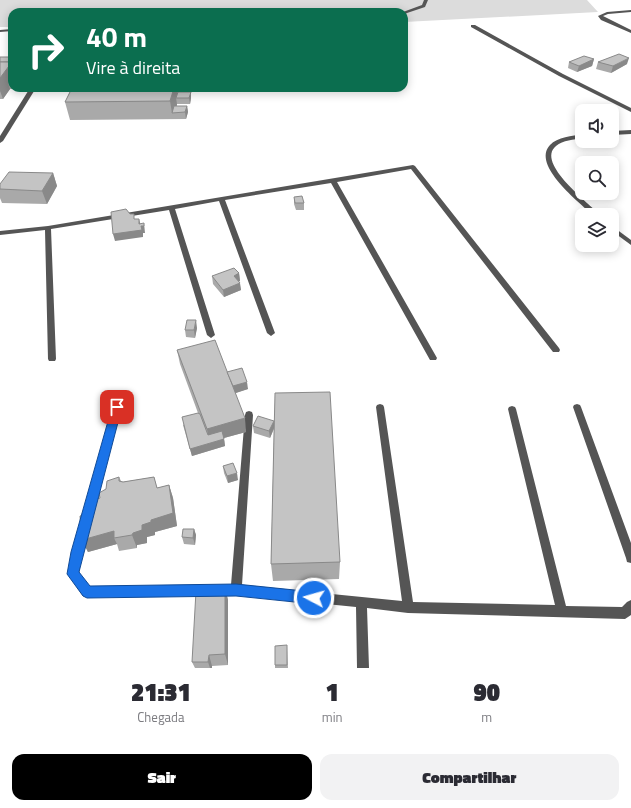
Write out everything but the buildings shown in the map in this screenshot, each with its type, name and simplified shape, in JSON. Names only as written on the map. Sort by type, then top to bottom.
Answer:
[{"type":"street","points":[[408,12],[424,6],[426,0]]},
{"type":"street","points":[[631,11],[602,14],[600,16],[603,19],[631,32]]},
{"type":"street","points":[[473,26],[561,75],[631,110]]},
{"type":"street","points":[[0,141],[31,92]]},
{"type":"street","points":[[619,133],[631,132]]},
{"type":"street","points":[[575,138],[552,146],[549,150],[548,160],[550,167],[560,179],[589,208]]},
{"type":"street","points":[[0,233],[48,228],[412,167],[556,350]]},
{"type":"street","points":[[334,180],[433,358]]},
{"type":"street","points":[[221,199],[271,333]]},
{"type":"street","points":[[171,207],[210,335]]},
{"type":"street","points":[[48,228],[52,359]]},
{"type":"street","points":[[619,234],[631,243]]},
{"type":"street","points":[[117,407],[77,552],[73,574],[87,592],[236,590],[408,607],[625,613],[631,606]]},
{"type":"street","points":[[380,407],[408,607]]},
{"type":"street","points":[[577,407],[631,558]]},
{"type":"street","points":[[512,409],[562,611]]},
{"type":"street","points":[[236,590],[249,415]]},
{"type":"street","points":[[361,603],[363,668]]},
{"type":"shaded area","points":[[0,0],[587,0],[598,12],[408,22],[408,8],[8,8],[8,27],[0,27]]},
{"type":"route","points":[[117,407],[77,552],[73,574],[87,592],[236,590],[314,598]]}]
